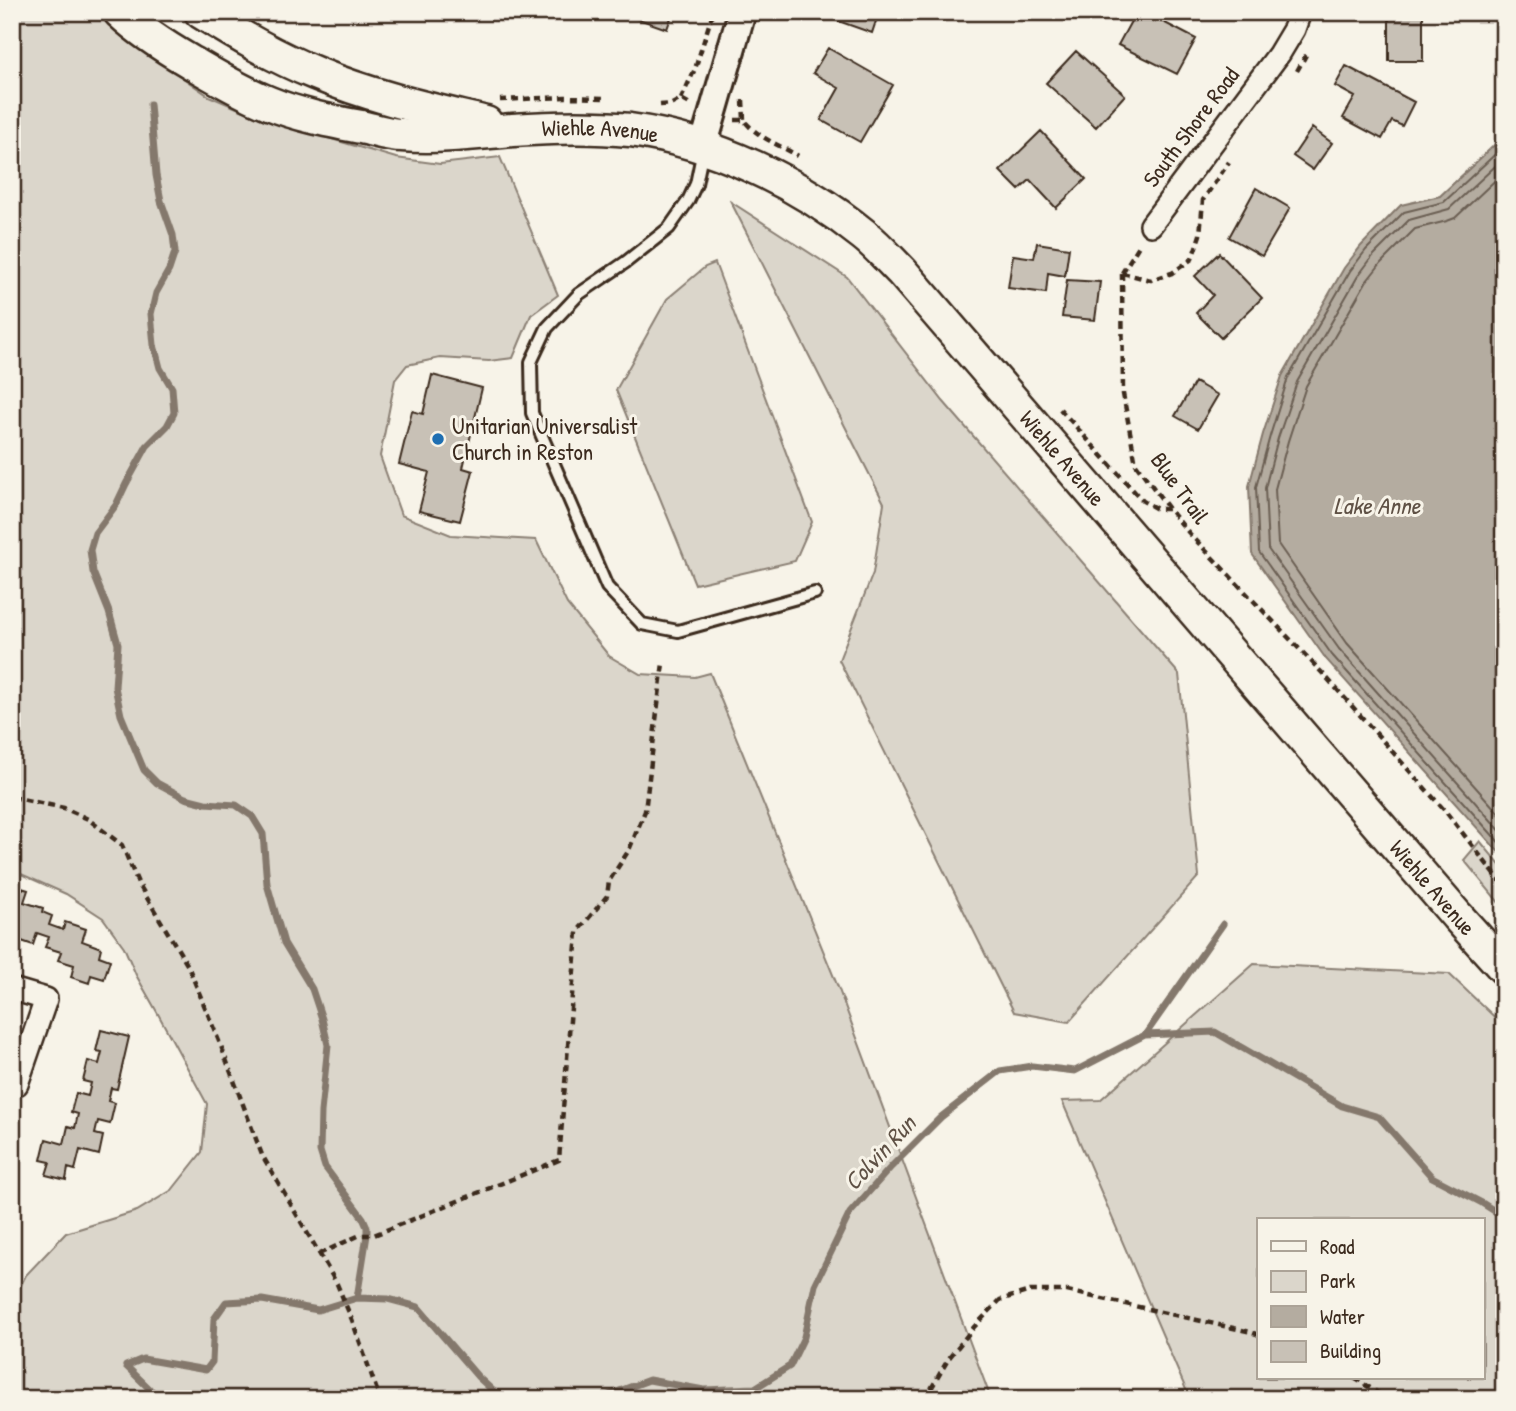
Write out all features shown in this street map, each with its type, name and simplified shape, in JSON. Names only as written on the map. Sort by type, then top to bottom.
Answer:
[{"type":"main road","name":"Wiehle Avenue","points":[[120,12],[165,47],[226,82],[269,103],[305,115],[400,135],[463,135],[593,127],[668,137],[703,147],[751,166],[794,187],[837,214],[867,237],[902,272],[1504,968]]},
{"type":"main road","name":"Wiehle Avenue","points":[[201,12],[248,41],[313,73],[363,91],[515,130]]},
{"type":"street","points":[[703,147],[742,12]]},
{"type":"street","name":"South Shore Road","points":[[1152,225],[1279,54],[1294,29],[1300,12]]},
{"type":"street","points":[[12,989],[46,999],[18,1084],[12,1083]]},
{"type":"lane","points":[[703,147],[696,184],[669,228],[579,294],[547,328],[531,362],[532,413],[607,587],[642,624],[678,631],[816,593]]},
{"type":"path","points":[[648,104],[662,106],[681,99],[695,68],[713,12]]},
{"type":"path","points":[[1295,74],[1308,51]]},
{"type":"path","points":[[493,100],[565,97],[609,99]]},
{"type":"path","points":[[743,97],[744,120]]},
{"type":"path","points":[[681,99],[712,112]]},
{"type":"path","points":[[1122,273],[1151,280],[1172,273],[1192,258],[1200,235],[1203,200],[1233,155]]},
{"type":"path","name":"South Shore Road","points":[[1122,273],[1152,225]]},
{"type":"path","name":"Blue Trail","points":[[1122,273],[1123,394],[1136,464],[1189,533],[1327,678],[1446,812],[1504,886]]},
{"type":"path","points":[[319,1254],[360,1235],[374,1235],[559,1160],[578,932],[607,896],[609,881],[629,850],[645,811],[663,663]]},
{"type":"path","points":[[12,797],[64,808],[88,820],[122,845],[138,883],[188,966],[262,1155],[337,1284],[380,1399]]},
{"type":"path","points":[[925,1399],[949,1358],[974,1326],[1000,1300],[1030,1290],[1067,1292],[1257,1334]]},
{"type":"path","points":[[1357,1380],[1388,1399]]},
{"type":"green space","points":[[12,12],[99,12],[120,34],[209,96],[260,118],[396,158],[440,164],[500,157],[558,295],[531,315],[513,358],[489,361],[440,358],[407,365],[395,380],[380,456],[401,515],[451,535],[536,540],[567,604],[609,656],[640,674],[695,677],[710,673],[838,987],[991,1399],[12,1399],[12,1303],[26,1275],[66,1233],[137,1211],[172,1190],[202,1152],[207,1104],[136,975],[124,947],[103,918],[66,894],[12,870]]},
{"type":"green space","points":[[731,202],[847,277],[943,401],[1179,674],[1199,876],[1069,1022],[1014,1012],[839,660],[873,573],[884,503]]},
{"type":"green space","points":[[715,263],[812,522],[795,561],[695,584],[616,390],[667,299],[705,267]]},
{"type":"green space","points":[[1480,841],[1504,870],[1504,909],[1464,860]]},
{"type":"green space","points":[[1254,964],[1449,974],[1504,1026],[1504,1399],[1190,1399],[1062,1101],[1100,1100]]},
{"type":"water","name":"Lake Anne","points":[[1504,136],[1504,858],[1326,659],[1252,554],[1249,486],[1282,376],[1344,268],[1361,246],[1401,205],[1440,196]]},
{"type":"building","points":[[673,12],[667,29],[624,14]]},
{"type":"building","points":[[813,12],[879,12],[872,33]]},
{"type":"building","points":[[1136,12],[1144,12],[1196,39],[1177,74],[1118,45]]},
{"type":"building","points":[[1389,12],[1423,12],[1423,61],[1389,61]]},
{"type":"building","points":[[828,48],[893,85],[860,142],[821,120],[839,88],[813,73]]},
{"type":"building","points":[[1076,51],[1125,95],[1096,127],[1046,83]]},
{"type":"building","points":[[1346,66],[1414,102],[1402,126],[1392,121],[1382,139],[1343,118],[1355,97],[1335,86]]},
{"type":"building","points":[[1312,128],[1332,143],[1313,170],[1293,156]]},
{"type":"building","points":[[1041,131],[1086,179],[1056,208],[1030,180],[1019,190],[1000,171]]},
{"type":"building","points":[[1256,188],[1290,208],[1262,256],[1229,237]]},
{"type":"building","points":[[1037,243],[1069,248],[1065,276],[1048,273],[1046,293],[1008,288],[1013,255],[1034,258]]},
{"type":"building","points":[[1219,253],[1262,298],[1221,338],[1196,313],[1213,295],[1195,276]]},
{"type":"building","points":[[1067,280],[1100,282],[1095,320],[1062,317]]},
{"type":"building","name":"Unitarian Universalist Church in Reston","points":[[432,375],[482,388],[463,468],[473,471],[460,521],[419,511],[429,472],[399,464],[412,411],[423,414]]},
{"type":"building","points":[[1195,382],[1218,395],[1198,429],[1175,416]]},
{"type":"building","points":[[12,885],[28,890],[24,902],[43,908],[42,912],[52,916],[49,925],[63,930],[65,922],[86,929],[82,941],[101,948],[99,956],[110,960],[104,979],[91,975],[89,983],[71,977],[74,965],[58,960],[61,952],[45,947],[49,937],[37,933],[33,945],[13,938],[19,918],[12,915]]},
{"type":"building","points":[[101,1030],[129,1037],[117,1089],[111,1088],[108,1101],[115,1103],[110,1124],[98,1121],[95,1134],[103,1136],[99,1155],[80,1150],[75,1170],[68,1168],[66,1180],[46,1175],[50,1162],[41,1160],[46,1139],[64,1144],[68,1126],[75,1128],[78,1114],[71,1112],[76,1093],[88,1096],[91,1083],[83,1081],[88,1061],[99,1064],[102,1052],[96,1051]]},
{"type":"waterway","points":[[150,104],[156,175],[161,201],[173,235],[175,252],[169,270],[156,293],[151,314],[154,345],[160,368],[172,388],[174,413],[167,426],[147,446],[116,505],[95,533],[90,550],[93,572],[118,644],[115,687],[121,715],[144,770],[157,783],[185,798],[205,803],[236,805],[252,816],[263,834],[267,884],[284,943],[312,989],[328,1045],[320,1151],[325,1167],[367,1227],[357,1298]]},
{"type":"waterway","name":"Colvin Run","points":[[598,1399],[649,1380],[704,1390],[755,1388],[790,1366],[804,1337],[815,1285],[850,1213],[891,1167],[941,1117],[1000,1071],[1032,1066],[1075,1071],[1145,1035],[1223,924]]},
{"type":"waterway","points":[[1145,1035],[1215,1032],[1342,1106],[1379,1117],[1432,1177],[1504,1217]]},
{"type":"waterway","name":"Colvin Run","points":[[158,1399],[126,1366],[143,1359],[206,1370],[212,1362],[214,1319],[226,1302],[262,1300],[318,1310],[357,1298],[388,1299],[418,1307],[478,1377],[502,1399]]},
{"type":"place","name":"Unitarian Universalist Church in Reston","points":[[438,439]]}]
